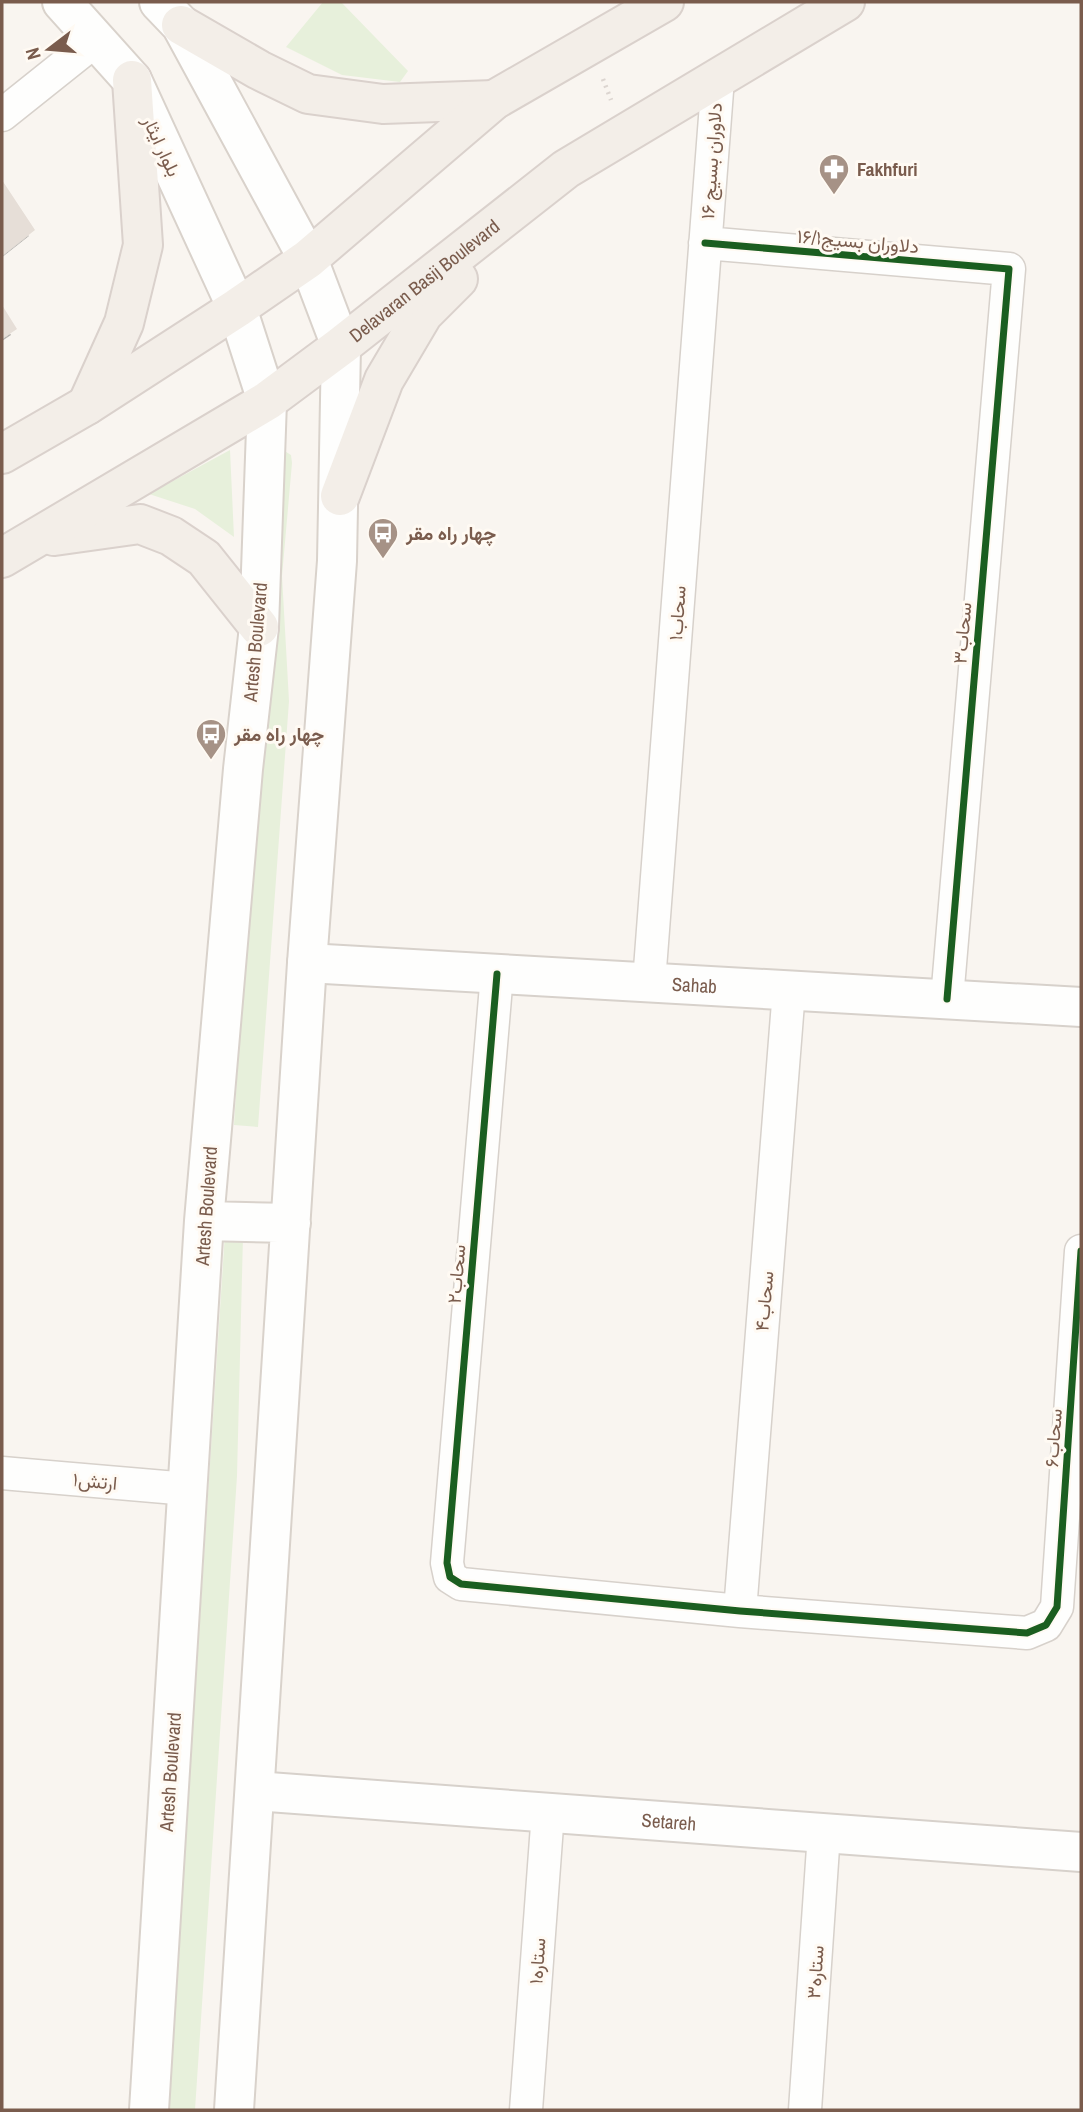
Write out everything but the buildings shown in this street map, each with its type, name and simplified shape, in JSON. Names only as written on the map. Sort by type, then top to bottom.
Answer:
[{"type":"main road","name":"بلوار ایثار","points":[[62,2],[132,80],[237,308]]},
{"type":"main road","points":[[2,454],[87,405],[308,259],[494,100],[664,2]]},
{"type":"main road","name":"Delavaran Basij Boulevard","points":[[2,558],[267,401],[566,169],[845,2]]},
{"type":"main road","points":[[170,14],[259,70],[308,94],[383,104],[494,100]]},
{"type":"main road","points":[[170,14],[308,259],[341,346],[340,496],[307,963],[234,2110]]},
{"type":"main road","points":[[87,405],[124,323],[143,245],[132,80]]},
{"type":"main road","points":[[340,496],[384,380],[423,314],[566,169]]},
{"type":"main road","name":"Artesh Boulevard","points":[[149,2110],[204,1222],[243,769],[259,627],[267,401],[237,308]]},
{"type":"main road","points":[[34,539],[140,524],[171,537],[204,558],[259,627]]},
{"type":"main road","name":"Sahab","points":[[307,963],[1081,1007]]},
{"type":"main road","points":[[204,1222],[291,1223]]},
{"type":"main road","name":"Setareh","points":[[255,1791],[1081,1852]]},
{"type":"street","points":[[2,116],[96,40]]},
{"type":"street","name":"دلاوران بسیج ۱۶","points":[[705,243],[718,78]]},
{"type":"street","name":"دلاوران بسیج۱۶/۱","points":[[705,243],[1009,269]]},
{"type":"street","name":"۱سحاب","points":[[649,982],[705,243]]},
{"type":"street","name":"۳سحاب","points":[[947,999],[1009,269]]},
{"type":"street","name":"۲سحاب","points":[[497,974],[448,1549],[450,1577],[461,1584],[740,1611]]},
{"type":"street","name":"۴سحاب","points":[[740,1611],[789,990]]},
{"type":"street","name":"۶سحاب","points":[[740,1611],[1027,1633],[1046,1625],[1057,1607],[1081,1251]]},
{"type":"street","name":"ارتش۱","points":[[2,1473],[188,1489]]},
{"type":"street","name":"۱ستاره","points":[[526,2110],[548,1812]]},
{"type":"street","name":"۳ستاره","points":[[805,2110],[824,1833]]},
{"type":"path","points":[[589,45],[625,134]]},
{"type":"green space","points":[[323,2],[341,2],[408,71],[400,82],[342,75],[286,47]]},
{"type":"green space","points":[[230,450],[234,537],[195,509],[149,494]]},
{"type":"green space","points":[[283,450],[291,455],[292,463],[282,576],[289,701],[258,1127],[234,1125],[276,461]]},
{"type":"green space","points":[[225,1233],[243,1236],[237,1476],[195,2110],[168,2110]]},
{"type":"cycle path","points":[[705,243],[1009,269],[947,999]]},
{"type":"cycle path","points":[[497,974],[447,1563],[450,1577],[461,1584],[740,1611],[1027,1633],[1046,1625],[1057,1607],[1081,1251]]},
{"type":"place","name":"Fakhfuri","points":[[834,196]]},
{"type":"place","name":"چهار راه مقر‍","points":[[383,560]]},
{"type":"place","name":"چهار راه مقر","points":[[211,761]]}]
